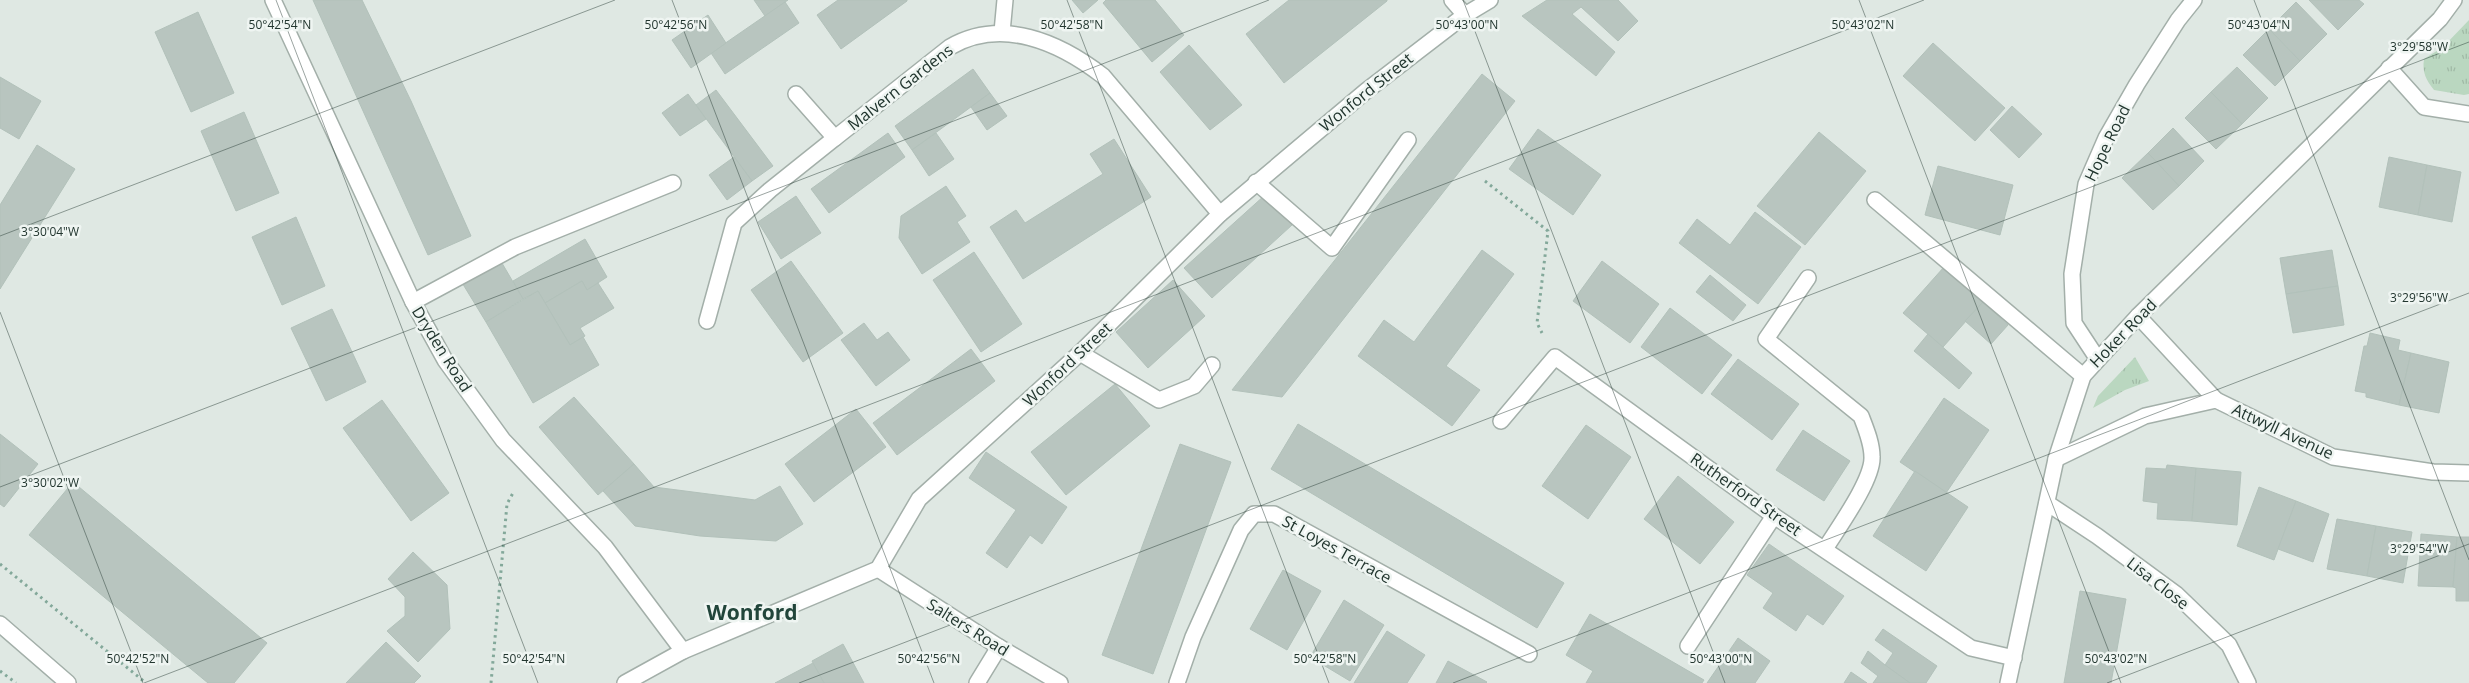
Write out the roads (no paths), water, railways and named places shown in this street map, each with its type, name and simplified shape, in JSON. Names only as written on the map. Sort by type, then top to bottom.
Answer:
[{"type":"street","name":"Dryden Road","points":[[273,0],[412,302],[446,360],[503,440],[606,547],[684,652]]},
{"type":"street","points":[[1002,32],[1005,0]]},
{"type":"street","points":[[1452,0],[1465,15]]},
{"type":"street","name":"Wonford Street","points":[[878,569],[919,499],[1080,353],[1220,214],[1366,91],[1465,15],[1490,0]]},
{"type":"street","name":"Hope Road","points":[[2097,358],[2074,323],[2072,274],[2086,184],[2106,138],[2178,20],[2194,0]]},
{"type":"street","name":"Hoker Road","points":[[2008,683],[2056,459],[2083,376],[2097,358],[2138,316],[2440,19],[2454,0]]},
{"type":"street","name":"Malvern Gardens","points":[[796,94],[835,138],[950,47],[966,38],[1002,32],[1059,48],[1080,59],[1103,76],[1220,214]]},
{"type":"street","points":[[2390,68],[2424,107],[2469,114]]},
{"type":"street","points":[[707,321],[734,223],[770,190],[835,138]]},
{"type":"street","points":[[1256,182],[1332,248],[1408,140]]},
{"type":"street","points":[[412,302],[515,247],[673,183]]},
{"type":"street","points":[[1875,200],[2083,376]]},
{"type":"street","points":[[1808,278],[1766,339],[1861,416],[1868,435],[1873,458],[1862,488],[1825,549]]},
{"type":"street","name":"Attwyll Avenue","points":[[2138,316],[2216,400],[2333,456],[2433,472],[2469,473]]},
{"type":"street","points":[[1080,353],[1159,400],[1194,386],[1212,365]]},
{"type":"street","name":"Rutherford Street","points":[[1502,421],[1555,357],[1774,516],[1971,648],[2014,658]]},
{"type":"street","name":"Attwyll Avenue","points":[[2056,459],[2145,416],[2216,400]]},
{"type":"street","name":"Lisa Close","points":[[2047,503],[2097,536],[2176,594],[2229,645],[2248,683]]},
{"type":"street","name":"St Loyes Terrace","points":[[1177,683],[1193,637],[1241,530],[1254,514],[1274,514],[1528,654]]},
{"type":"street","points":[[1688,646],[1774,516]]},
{"type":"street","points":[[625,683],[684,652],[878,569]]},
{"type":"street","name":"Salters Road","points":[[878,569],[998,647],[1060,683]]},
{"type":"street","points":[[0,624],[68,683]]},
{"type":"street","points":[[976,683],[998,647]]},
{"type":"district","name":"Wonford","points":[[752,612]]}]
